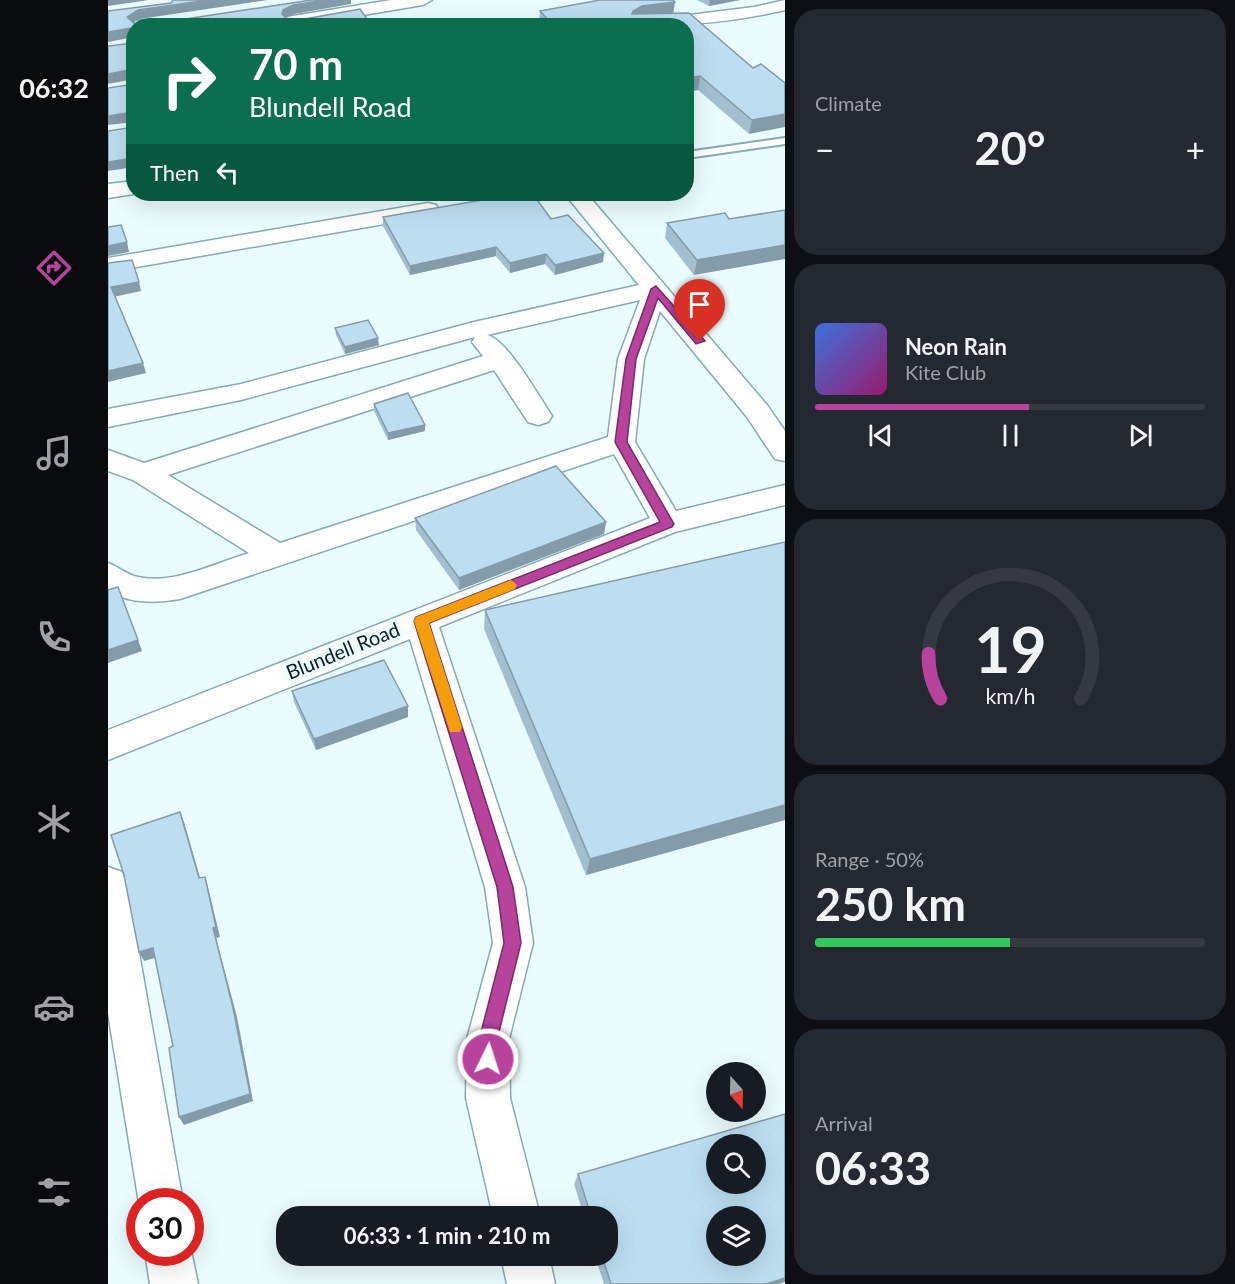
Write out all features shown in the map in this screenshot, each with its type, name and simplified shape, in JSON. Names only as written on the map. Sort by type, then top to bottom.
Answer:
[{"type":"street","points":[[253,10],[320,0]]},
{"type":"street","points":[[300,18],[362,5],[423,0]]},
{"type":"street","points":[[736,0],[754,12]]},
{"type":"street","points":[[362,5],[381,18]]},
{"type":"street","points":[[642,5],[664,18]]},
{"type":"street","points":[[694,18],[754,12],[785,5]]},
{"type":"street","points":[[108,191],[126,188]]},
{"type":"street","points":[[582,201],[757,411],[785,452]]},
{"type":"street","points":[[108,265],[444,207]]},
{"type":"street","points":[[108,418],[241,392],[474,330],[656,289]]},
{"type":"street","points":[[656,289],[631,359],[621,442],[668,524]]},
{"type":"street","points":[[474,330],[500,359],[537,416]]},
{"type":"street","points":[[143,473],[500,359]]},
{"type":"street","points":[[757,411],[785,415]]},
{"type":"street","points":[[108,575],[120,585],[152,592],[180,587],[621,442]]},
{"type":"street","points":[[108,460],[143,473],[276,555]]},
{"type":"street","name":"Blundell Road","points":[[108,745],[668,524],[785,495]]},
{"type":"street","points":[[421,621],[505,887],[513,943],[488,1040],[488,1098],[514,1206]]},
{"type":"street","points":[[108,885],[158,1188]]},
{"type":"street","points":[[171,1266],[174,1284]]},
{"type":"street","points":[[527,1266],[531,1284]]},
{"type":"lane","points":[[694,154],[785,141]]},
{"type":"building","points":[[173,0],[209,0],[138,10],[126,18],[126,29],[108,32],[108,11],[171,3]]},
{"type":"building","points":[[311,0],[325,0],[293,5],[283,10],[282,14],[286,18],[192,18]]},
{"type":"building","points":[[600,0],[673,0],[675,2],[642,6],[632,14],[689,13],[753,68],[761,64],[785,83],[785,114],[752,120],[700,76],[694,77],[694,18],[547,18],[540,11]]},
{"type":"building","points":[[360,9],[366,18],[310,18]]},
{"type":"building","points":[[126,44],[126,71],[108,74],[108,46]]},
{"type":"building","points":[[126,85],[126,113],[108,116],[108,88]]},
{"type":"building","points":[[126,128],[126,159],[108,162],[108,131]]},
{"type":"building","points":[[476,201],[538,201],[551,219],[568,215],[604,253],[555,265],[546,254],[510,263],[496,247],[410,266],[383,217]]},
{"type":"building","points":[[785,210],[785,245],[697,260],[667,223],[725,213],[729,219]]},
{"type":"building","points":[[121,225],[127,242],[108,246],[108,227]]},
{"type":"building","points":[[132,260],[139,282],[111,287],[143,363],[108,371],[108,263]]},
{"type":"building","points":[[368,320],[378,338],[345,347],[335,328]]},
{"type":"building","points":[[408,393],[425,425],[388,433],[374,404]]},
{"type":"building","points":[[556,466],[606,522],[459,578],[415,518]]},
{"type":"building","points":[[785,542],[785,805],[590,859],[485,610]]},
{"type":"building","points":[[118,587],[138,640],[108,650],[108,590]]},
{"type":"building","points":[[384,660],[408,706],[314,739],[292,691]]},
{"type":"building","points":[[180,812],[199,878],[205,877],[216,927],[213,928],[233,1008],[250,1094],[179,1117],[169,1048],[173,1046],[153,948],[139,952],[124,875],[111,835]]},
{"type":"building","points":[[785,1114],[785,1278],[766,1284],[611,1284],[605,1266],[618,1266],[618,1206],[588,1206],[578,1174],[706,1137],[706,1194],[766,1194],[766,1134],[716,1134],[757,1122],[766,1122],[766,1120]]},
{"type":"slow traffic","points":[[455,727],[421,621],[511,585]]},
{"type":"route","points":[[488,1059],[488,1040],[499,990],[513,943],[505,887],[421,621],[668,524],[621,442],[631,359],[656,289],[700,341]]}]
